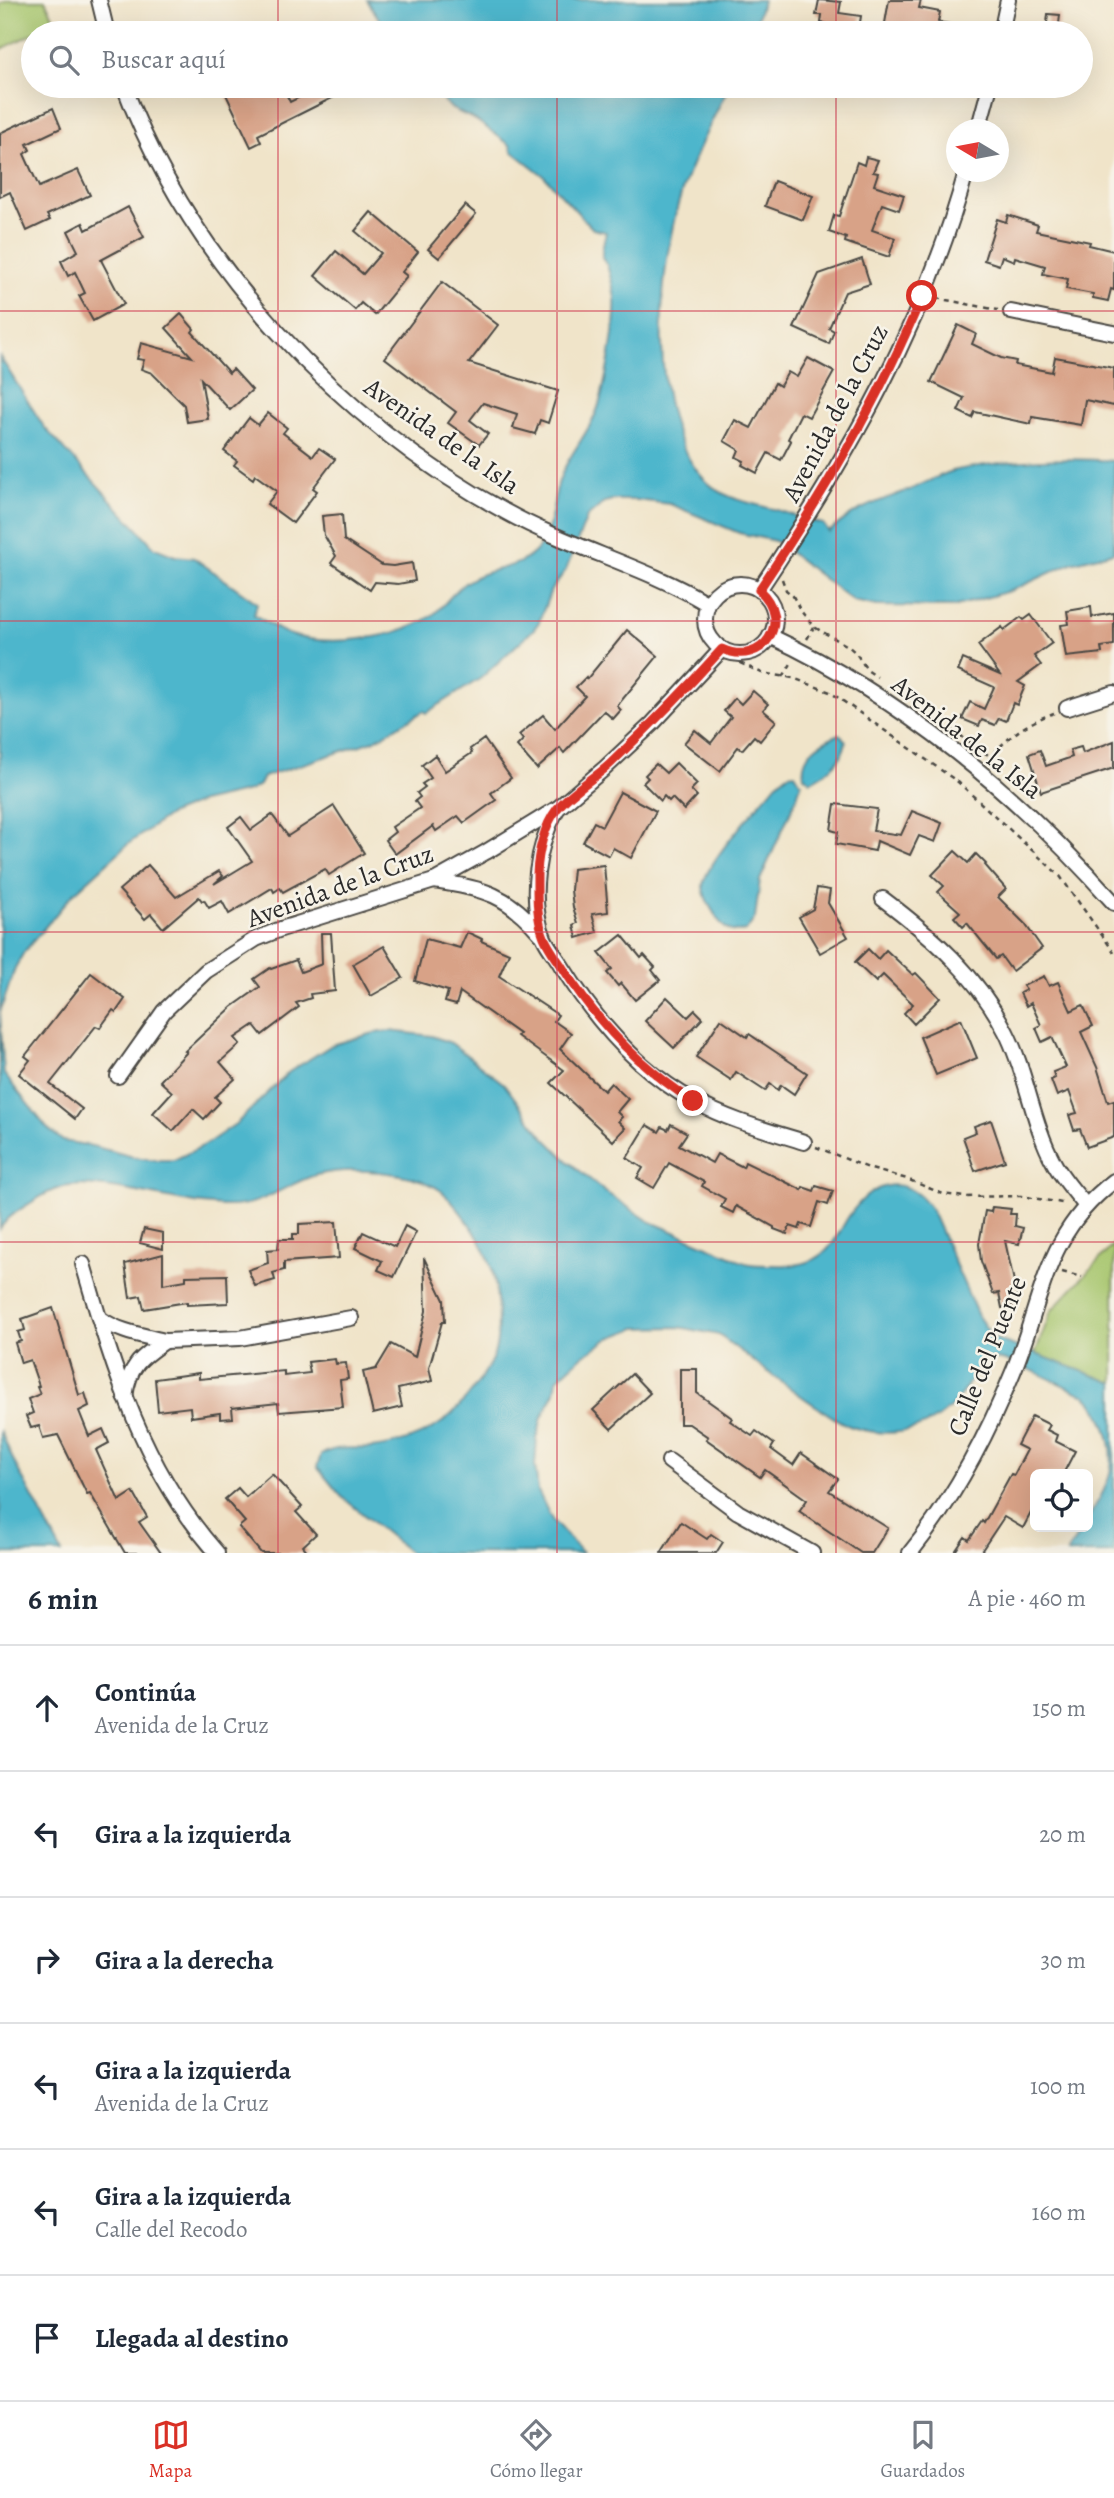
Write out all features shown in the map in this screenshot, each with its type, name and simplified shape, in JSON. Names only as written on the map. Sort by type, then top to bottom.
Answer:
[{"type":"street","points":[[99,0],[104,21]]},
{"type":"street","points":[[1004,21],[1008,0]]},
{"type":"street","name":"Avenida de la Isla","points":[[130,98],[190,217],[225,267],[291,345],[345,398],[389,435],[486,500],[534,527],[670,582],[708,604]]},
{"type":"street","points":[[981,119],[987,98]]},
{"type":"street","name":"Avenida de la Cruz","points":[[759,590],[850,447],[884,383],[922,296],[963,182]]},
{"type":"street","points":[[1011,312],[1114,333]]},
{"type":"street","points":[[741,584],[759,590],[767,597],[775,616],[765,644],[749,653],[720,652],[708,634],[705,614],[708,604],[714,596],[730,585],[741,584]]},
{"type":"street","name":"Avenida de la Isla","points":[[770,636],[819,659],[946,745],[1041,827],[1114,903]]},
{"type":"street","name":"Avenida de la Cruz","points":[[118,1076],[164,1011],[206,971],[231,954],[281,929],[434,881],[558,808],[653,723],[720,652]]},
{"type":"street","points":[[1067,708],[1114,693]]},
{"type":"street","points":[[544,938],[539,916],[537,867],[546,829],[558,808]]},
{"type":"street","points":[[434,881],[463,885],[504,899],[524,914],[544,938],[576,989],[638,1060],[663,1082],[693,1101],[731,1119],[804,1142]]},
{"type":"street","points":[[883,899],[925,930],[948,952],[990,1006],[1019,1062],[1046,1146],[1055,1164],[1086,1206]]},
{"type":"street","name":"Calle del Puente","points":[[909,1553],[951,1495],[975,1454],[1014,1371],[1055,1250],[1070,1225],[1086,1206],[1114,1181]]},
{"type":"street","points":[[83,1264],[125,1399],[153,1459],[177,1500],[217,1553]]},
{"type":"street","points":[[99,1318],[128,1332],[165,1340],[240,1338],[351,1318]]},
{"type":"street","points":[[125,1399],[133,1367],[165,1340]]},
{"type":"street","points":[[669,1461],[738,1512],[812,1553]]},
{"type":"path","points":[[922,296],[1011,312]]},
{"type":"path","points":[[780,559],[786,590],[793,596],[800,610],[814,627],[848,646],[867,670],[877,677]]},
{"type":"path","points":[[720,652],[762,673],[793,677],[830,692],[966,789],[1060,876],[1114,952]]},
{"type":"path","points":[[966,789],[1003,742],[1034,720],[1067,708]]},
{"type":"path","points":[[946,725],[991,757]]},
{"type":"path","points":[[804,1142],[871,1170],[907,1179],[943,1194],[964,1197],[1021,1196],[1062,1202],[1073,1190]]},
{"type":"path","points":[[1049,1269],[1082,1278]]},
{"type":"green space","points":[[8,0],[45,0],[56,21],[21,21],[21,40],[0,50],[0,4]]},
{"type":"green space","points":[[1114,1244],[1114,1383],[1035,1354],[1051,1311]]},
{"type":"water","points":[[367,0],[763,0],[756,21],[380,21]]},
{"type":"water","points":[[441,98],[723,98],[693,162],[674,220],[667,257],[662,339],[665,380],[672,418],[686,452],[705,480],[721,492],[739,500],[823,524],[829,532],[867,506],[953,471],[1033,460],[1114,461],[1114,552],[1071,563],[1013,590],[953,607],[877,606],[853,601],[775,541],[739,533],[670,504],[636,500],[605,502],[587,517],[566,570],[551,590],[539,622],[481,678],[426,713],[424,711],[373,741],[263,777],[259,785],[249,791],[201,802],[169,815],[128,844],[72,895],[24,952],[15,968],[0,1012],[0,357],[44,427],[155,548],[175,556],[194,558],[257,603],[254,615],[291,635],[324,640],[362,639],[416,625],[435,613],[468,581],[519,563],[535,552],[544,538],[560,478],[596,413],[606,373],[615,298],[602,253],[606,232],[593,229],[544,176],[512,151],[510,145],[476,120],[452,109]]},
{"type":"water","points":[[839,734],[846,741],[842,754],[829,770],[811,781],[804,776],[805,761],[813,749]]},
{"type":"water","points":[[795,773],[801,783],[760,880],[755,918],[746,931],[728,930],[706,898],[703,886],[706,876],[722,850],[776,784],[788,774]]},
{"type":"water","points":[[0,1012],[4,1074],[47,1128],[63,1141],[157,1160],[174,1160],[205,1145],[237,1123],[289,1072],[332,1045],[390,1031],[432,1036],[451,1043],[504,1084],[542,1135],[604,1191],[649,1221],[743,1262],[788,1265],[814,1260],[829,1248],[849,1216],[868,1195],[889,1186],[900,1186],[921,1197],[931,1209],[978,1316],[993,1338],[1114,1383],[1114,1553],[1067,1553],[1080,1532],[1093,1532],[1093,1510],[1105,1487],[1111,1467],[1111,1448],[1103,1419],[1086,1396],[1010,1362],[987,1359],[950,1408],[933,1421],[899,1432],[864,1430],[843,1423],[819,1408],[719,1335],[679,1327],[636,1328],[610,1338],[581,1357],[557,1379],[555,1392],[542,1417],[537,1439],[535,1465],[538,1491],[552,1520],[582,1553],[410,1553],[341,1496],[317,1467],[321,1455],[333,1450],[381,1447],[429,1431],[452,1414],[468,1396],[493,1356],[498,1317],[496,1286],[490,1262],[466,1219],[440,1190],[428,1183],[397,1174],[345,1171],[316,1175],[254,1202],[232,1206],[202,1204],[99,1186],[66,1186],[49,1192],[23,1208],[10,1217],[0,1229]]},
{"type":"water","points":[[0,1430],[14,1462],[62,1553],[0,1553]]},
{"type":"building","points":[[819,0],[841,2],[839,13],[861,16],[860,21],[821,21],[822,15],[816,15]]},
{"type":"building","points":[[889,0],[921,0],[919,8],[940,12],[938,21],[885,21]]},
{"type":"building","points":[[1048,14],[1060,15],[1059,21],[1047,21]]},
{"type":"building","points":[[228,98],[288,98],[290,102],[298,98],[332,98],[258,135],[261,142],[251,147]]},
{"type":"building","points":[[53,108],[61,128],[27,144],[30,150],[24,154],[39,187],[78,170],[90,195],[47,215],[50,220],[27,231],[10,192],[0,197],[0,133]]},
{"type":"building","points":[[866,157],[878,160],[873,172],[878,173],[874,185],[904,195],[899,210],[882,204],[872,230],[895,238],[889,257],[845,242],[846,238],[829,232],[834,215],[839,216],[857,162],[864,165]]},
{"type":"building","points":[[774,181],[813,196],[803,220],[765,206]]},
{"type":"building","points":[[465,205],[476,214],[439,258],[428,249]]},
{"type":"building","points":[[128,207],[144,237],[101,260],[124,304],[93,321],[79,296],[85,293],[75,272],[68,276],[61,261],[78,251],[68,231],[83,223],[86,230]]},
{"type":"building","points":[[371,212],[418,252],[402,272],[407,276],[375,315],[361,303],[355,310],[315,276],[336,251],[363,274],[381,253],[355,231]]},
{"type":"building","points":[[1008,215],[1038,225],[1036,231],[1090,242],[1089,245],[1114,251],[1114,290],[1111,289],[1108,301],[1093,298],[1093,294],[1066,289],[1068,279],[1043,274],[1045,266],[1015,257],[1014,261],[1002,256],[999,265],[984,260],[997,219],[1006,222]]},
{"type":"building","points":[[862,259],[870,284],[845,292],[829,328],[834,331],[829,344],[794,328],[819,274]]},
{"type":"building","points":[[442,282],[498,325],[469,363],[558,391],[548,423],[540,420],[535,434],[513,428],[517,414],[483,403],[470,420],[488,434],[479,445],[448,423],[456,412],[385,358]]},
{"type":"building","points":[[181,314],[194,329],[192,332],[229,373],[233,369],[252,390],[230,410],[201,379],[208,419],[187,422],[184,405],[152,373],[141,369],[144,360],[137,359],[141,343],[192,357],[166,328]]},
{"type":"building","points":[[958,325],[976,334],[972,344],[1001,358],[1016,361],[1015,365],[1052,372],[1055,357],[1114,368],[1114,406],[1085,400],[1081,425],[1032,417],[1031,424],[975,412],[972,418],[958,411],[964,398],[931,382]]},
{"type":"building","points":[[808,358],[834,372],[809,417],[801,413],[781,460],[768,453],[757,473],[742,465],[744,461],[736,457],[739,450],[724,441],[735,420],[751,428],[775,383],[780,386],[788,372],[797,377]]},
{"type":"building","points":[[268,413],[287,428],[283,433],[313,456],[319,448],[335,459],[313,488],[317,491],[293,523],[267,504],[277,491],[255,475],[253,479],[234,465],[237,461],[224,451],[249,418],[258,425]]},
{"type":"building","points":[[342,514],[344,540],[382,565],[412,563],[415,581],[398,584],[375,582],[370,590],[331,563],[336,556],[324,535],[322,516]]},
{"type":"building","points":[[1091,607],[1092,617],[1114,613],[1114,645],[1101,647],[1102,653],[1066,657],[1061,625],[1069,624],[1067,611]]},
{"type":"building","points":[[1031,615],[1052,643],[1034,656],[1041,665],[1018,682],[1025,686],[1017,705],[1013,703],[1006,721],[999,718],[995,725],[982,720],[979,726],[962,719],[970,702],[984,709],[994,687],[958,671],[963,659],[1000,675],[978,645],[1002,627],[1004,630],[1021,617],[1024,620]]},
{"type":"building","points":[[627,630],[658,656],[617,706],[621,710],[613,719],[604,711],[564,753],[560,748],[537,769],[517,746],[523,740],[519,735],[543,715],[555,729],[585,696],[576,687],[586,677],[587,679]]},
{"type":"building","points":[[753,691],[768,704],[763,710],[776,721],[760,741],[754,736],[742,750],[738,747],[720,771],[684,743],[695,730],[711,743],[731,717],[724,711],[735,698],[741,704]]},
{"type":"building","points":[[484,739],[511,778],[491,793],[496,800],[464,823],[458,816],[436,831],[433,826],[395,854],[385,840],[395,832],[392,827],[420,808],[415,801],[420,797],[417,793],[425,787],[422,784],[431,778],[422,765],[435,755],[445,771],[472,753],[470,749]]},
{"type":"building","points":[[1114,741],[1114,768],[1041,792],[1029,754],[1040,750],[1046,766],[1072,757],[1070,750],[1081,747],[1083,753]]},
{"type":"building","points":[[676,763],[697,784],[691,790],[697,796],[684,810],[672,798],[669,801],[664,796],[661,801],[643,783],[648,778],[645,775],[656,764],[666,773]]},
{"type":"building","points":[[620,792],[656,811],[631,858],[613,848],[609,856],[583,842],[594,822],[602,826]]},
{"type":"building","points":[[835,804],[877,809],[873,831],[901,835],[912,811],[942,823],[935,842],[919,836],[910,855],[877,841],[875,851],[836,844],[838,832],[831,830]]},
{"type":"building","points":[[334,806],[364,853],[329,875],[325,869],[283,892],[280,888],[274,892],[272,888],[229,914],[222,901],[209,908],[199,897],[163,928],[151,914],[145,919],[119,890],[148,865],[176,897],[219,871],[223,876],[214,884],[252,861],[228,827],[241,817],[251,830],[272,815],[288,836]]},
{"type":"building","points":[[955,851],[968,863],[976,854],[986,864],[1006,889],[998,897],[1025,924],[1042,948],[1012,971],[1001,956],[996,959],[967,923],[963,927],[954,917],[960,912],[938,892],[944,886],[932,875]]},
{"type":"building","points":[[604,865],[608,912],[592,914],[597,932],[577,938],[574,925],[578,923],[571,890],[573,869]]},
{"type":"building","points":[[817,888],[830,890],[828,903],[848,937],[820,953],[799,917],[813,909]]},
{"type":"building","points":[[467,932],[509,953],[499,976],[558,1015],[554,1021],[571,1033],[560,1049],[604,1091],[611,1083],[628,1099],[617,1112],[622,1117],[618,1121],[625,1128],[613,1141],[551,1083],[564,1070],[460,992],[456,1005],[445,1002],[448,991],[415,981],[426,939],[460,948]]},
{"type":"building","points":[[321,933],[331,933],[335,991],[310,994],[311,998],[296,1003],[299,1007],[262,1035],[254,1025],[235,1038],[240,1044],[220,1062],[235,1079],[215,1097],[220,1102],[204,1119],[193,1109],[173,1131],[153,1113],[172,1092],[160,1081],[187,1052],[185,1051],[232,1007],[260,987],[254,979],[270,968],[296,960],[301,972],[322,964]]},
{"type":"building","points":[[622,935],[641,958],[644,955],[655,967],[652,970],[660,980],[635,1000],[621,983],[618,986],[607,973],[612,969],[599,953]]},
{"type":"building","points":[[384,946],[403,978],[371,996],[353,964]]},
{"type":"building","points":[[868,949],[878,959],[886,950],[913,975],[916,973],[940,998],[914,1024],[904,1013],[913,1004],[883,975],[876,982],[855,962]]},
{"type":"building","points":[[91,973],[125,999],[100,1028],[96,1026],[50,1084],[82,1109],[75,1119],[19,1074],[30,1060],[25,1056]]},
{"type":"building","points":[[1044,976],[1049,986],[1058,982],[1071,1011],[1083,1005],[1093,1026],[1081,1032],[1097,1067],[1108,1102],[1114,1100],[1114,1137],[1087,1147],[1080,1129],[1074,1130],[1069,1115],[1077,1113],[1069,1091],[1057,1096],[1051,1080],[1055,1078],[1053,1072],[1066,1067],[1052,1037],[1042,1042],[1036,1028],[1041,1025],[1031,1003],[1026,1006],[1020,993],[1026,990],[1023,986]]},
{"type":"building","points":[[667,997],[688,1017],[695,1010],[703,1018],[674,1048],[645,1021]]},
{"type":"building","points":[[721,1019],[747,1037],[749,1034],[807,1073],[794,1094],[781,1085],[778,1090],[770,1084],[765,1091],[736,1072],[731,1080],[696,1057]]},
{"type":"building","points":[[961,1019],[977,1058],[936,1075],[920,1037]]},
{"type":"building","points":[[991,1120],[1005,1161],[975,1171],[963,1137],[976,1132],[974,1126]]},
{"type":"building","points":[[671,1124],[687,1133],[679,1145],[712,1163],[717,1154],[743,1167],[745,1162],[802,1190],[803,1187],[814,1191],[816,1186],[833,1191],[828,1205],[819,1202],[811,1227],[801,1224],[799,1229],[790,1226],[787,1234],[736,1206],[733,1213],[721,1207],[725,1199],[702,1186],[704,1182],[669,1163],[654,1188],[637,1178],[643,1168],[627,1158],[647,1125],[659,1132],[662,1127],[668,1130]]},
{"type":"building","points":[[992,1207],[1011,1209],[1010,1214],[1016,1214],[1015,1226],[1023,1228],[1019,1244],[1005,1241],[1019,1304],[1002,1308],[999,1293],[993,1294],[981,1261],[979,1244],[985,1211],[991,1212]]},
{"type":"building","points":[[336,1222],[339,1258],[284,1262],[284,1270],[273,1273],[275,1280],[255,1286],[248,1270],[268,1263],[267,1250],[278,1249],[279,1239],[293,1239],[293,1234],[299,1234],[299,1224]]},
{"type":"building","points":[[405,1226],[416,1232],[394,1277],[378,1270],[382,1261],[355,1248],[363,1232],[395,1247]]},
{"type":"building","points":[[144,1229],[163,1233],[163,1249],[140,1243]]},
{"type":"building","points":[[163,1254],[163,1284],[186,1280],[186,1276],[227,1275],[228,1303],[187,1305],[187,1302],[144,1309],[141,1296],[130,1298],[125,1264]]},
{"type":"building","points":[[424,1258],[444,1300],[445,1322],[442,1322],[429,1368],[432,1381],[398,1389],[402,1407],[373,1414],[363,1372],[376,1369],[391,1344],[415,1357],[426,1311]]},
{"type":"building","points":[[53,1308],[79,1395],[85,1393],[89,1406],[79,1411],[89,1436],[103,1429],[109,1443],[96,1450],[119,1501],[133,1492],[147,1517],[139,1522],[161,1553],[125,1553],[90,1493],[87,1494],[58,1435],[43,1438],[39,1426],[31,1428],[26,1416],[33,1413],[28,1399],[40,1394],[37,1387],[39,1386],[30,1360],[21,1363],[15,1343],[21,1341],[18,1332],[25,1330],[22,1319]]},
{"type":"building","points":[[335,1359],[336,1364],[346,1363],[348,1379],[340,1380],[343,1407],[279,1412],[278,1403],[232,1408],[233,1418],[220,1419],[220,1413],[191,1417],[190,1407],[158,1411],[155,1379],[199,1373],[199,1379],[284,1371],[284,1376],[310,1373],[308,1362]]},
{"type":"building","points":[[680,1369],[697,1369],[697,1393],[752,1436],[756,1431],[774,1444],[771,1449],[793,1465],[801,1453],[838,1479],[829,1491],[888,1528],[872,1553],[861,1553],[799,1511],[807,1500],[765,1470],[760,1477],[689,1424],[680,1424]]},
{"type":"building","points":[[632,1374],[650,1393],[611,1429],[593,1410]]},
{"type":"building","points":[[1032,1416],[1050,1425],[1047,1430],[1057,1435],[1055,1441],[1075,1451],[1066,1469],[1030,1469],[1030,1515],[1023,1528],[1004,1517],[980,1553],[954,1553],[965,1537],[969,1540],[982,1521],[984,1523],[1011,1474],[1014,1475],[1027,1450],[1017,1445]]},
{"type":"building","points":[[272,1474],[302,1507],[296,1512],[316,1534],[303,1546],[309,1553],[261,1553],[239,1527],[245,1522],[225,1499],[238,1488],[246,1497]]},
{"type":"building","points":[[681,1522],[707,1539],[711,1534],[723,1542],[716,1553],[661,1553]]},
{"type":"route","points":[[693,1101],[663,1082],[615,1037],[576,989],[544,938],[537,897],[540,850],[546,829],[558,808],[653,723],[722,649],[731,653],[749,653],[765,644],[774,626],[775,616],[767,597],[759,590],[850,447],[884,383],[922,296]]}]
